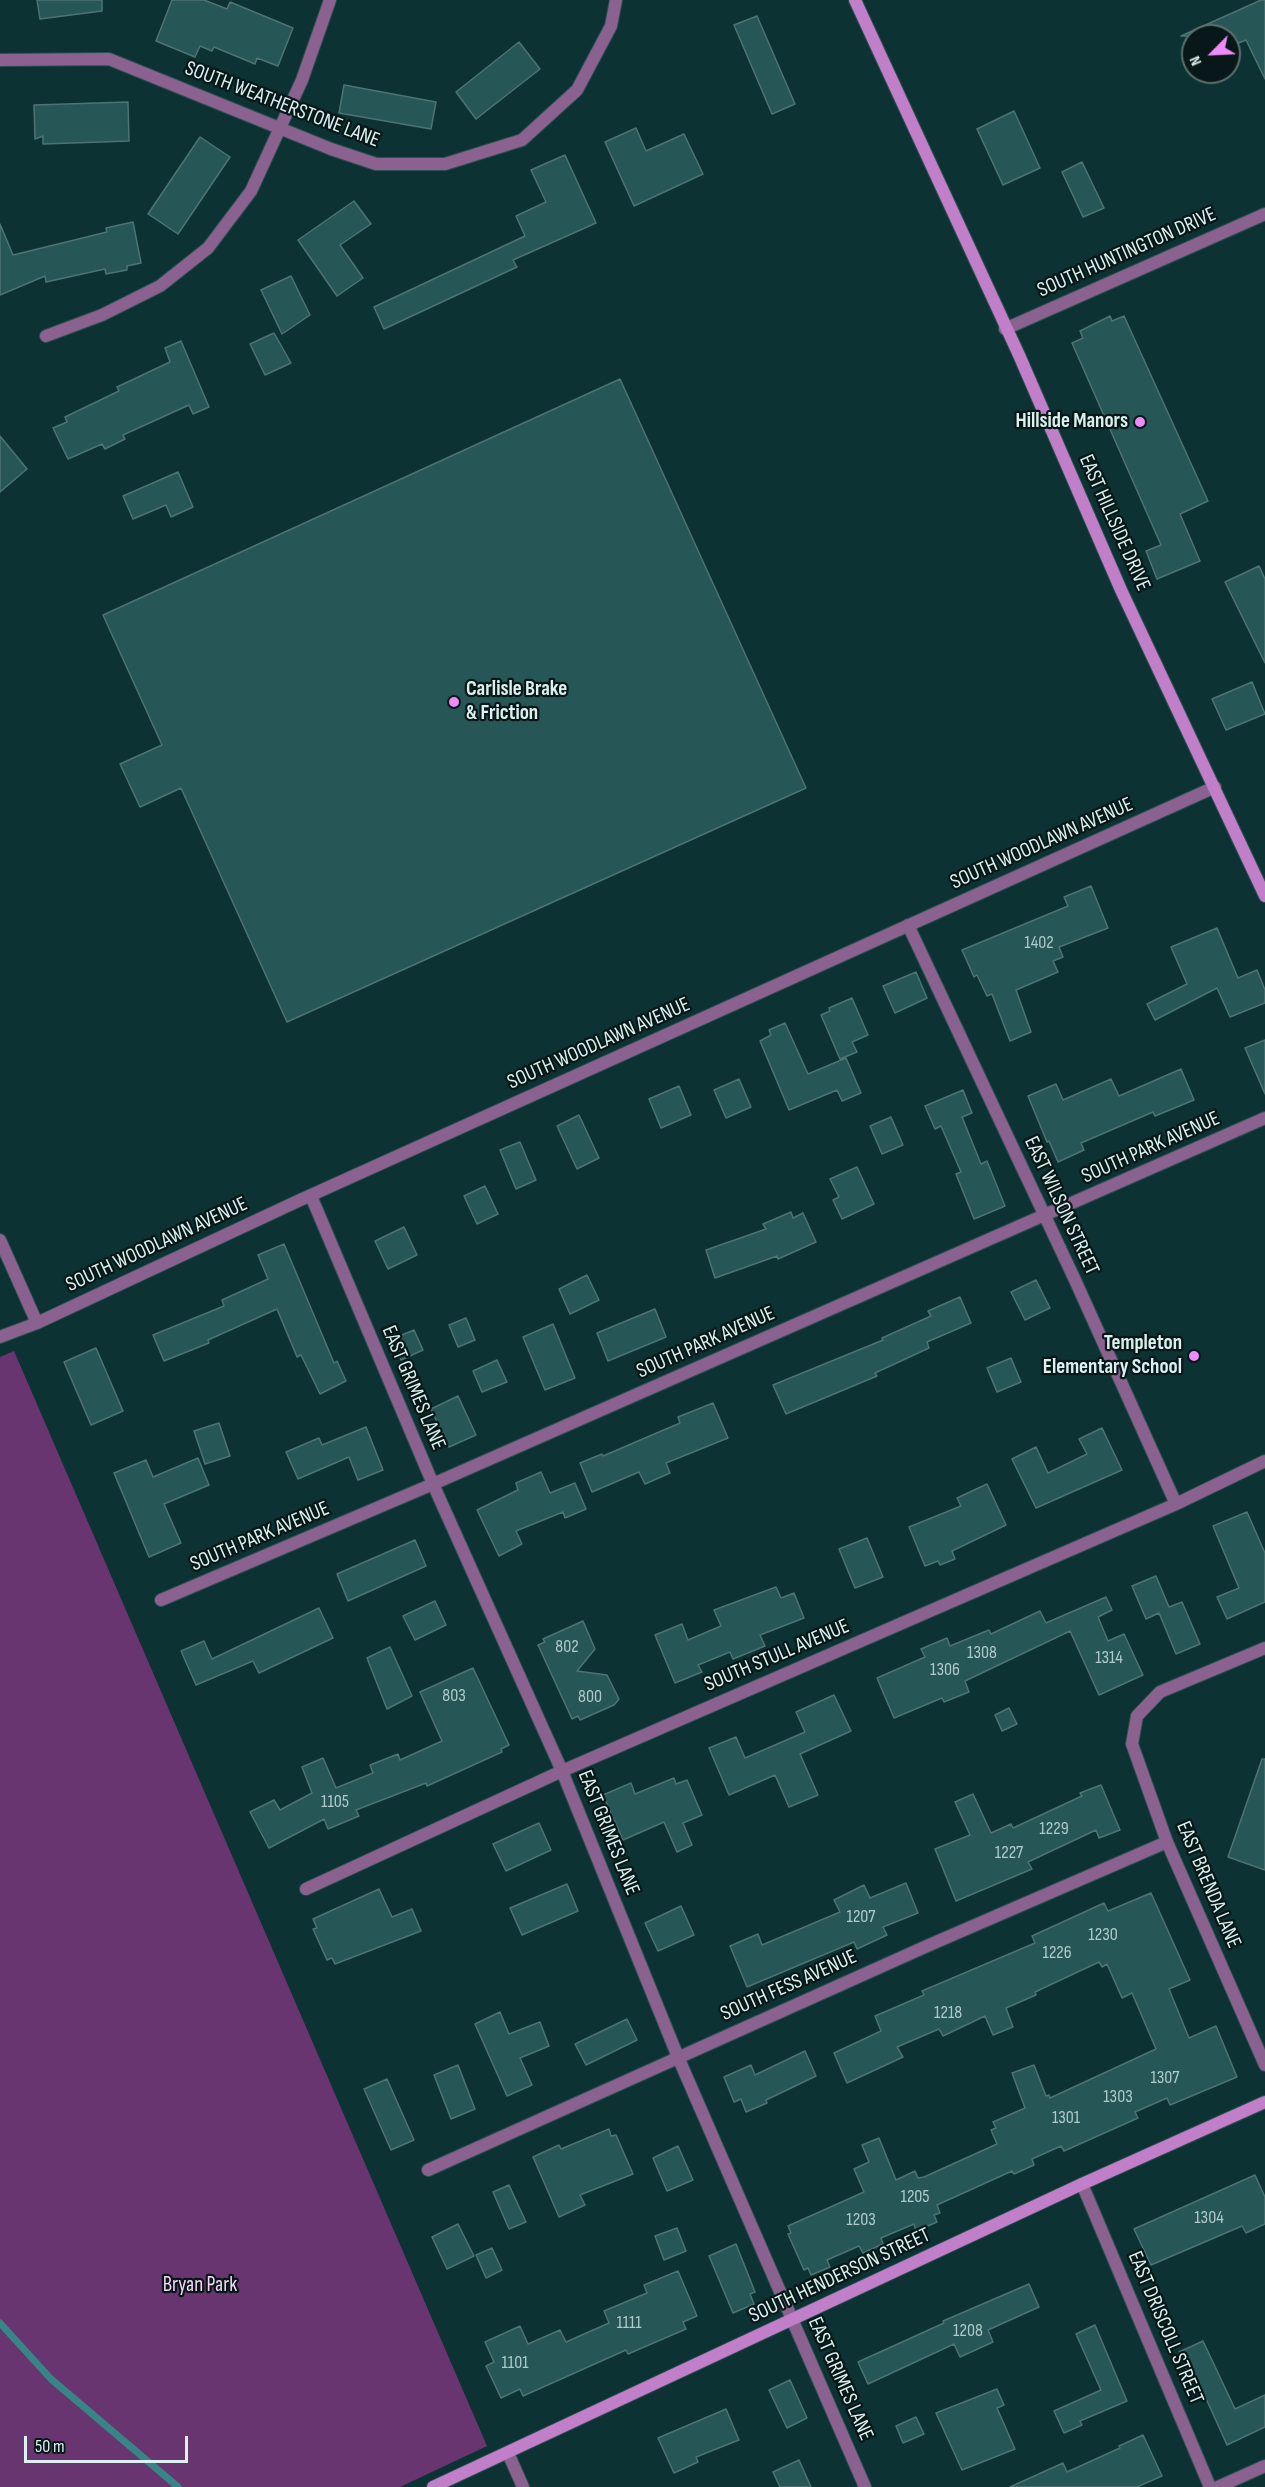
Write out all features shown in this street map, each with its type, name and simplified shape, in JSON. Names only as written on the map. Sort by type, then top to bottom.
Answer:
[{"type":"main road","name":"EAST HILLSIDE DRIVE","points":[[855,0],[1121,590],[1265,896]]},
{"type":"main road","name":"SOUTH HENDERSON STREET","points":[[433,2487],[1082,2184],[1265,2102]]},
{"type":"street","points":[[46,336],[102,315],[160,286],[208,248],[251,191],[302,80],[330,0]]},
{"type":"street","name":"SOUTH WEATHERSTONE LANE","points":[[0,60],[109,59],[376,164],[445,164],[522,140],[577,90],[611,26],[616,0]]},
{"type":"street","name":"SOUTH HUNTINGTON DRIVE","points":[[1005,329],[1265,214]]},
{"type":"street","name":"SOUTH WOODLAWN AVENUE","points":[[0,1337],[37,1323],[310,1196],[1215,787]]},
{"type":"street","name":"EAST WILSON STREET","points":[[909,925],[1176,1504]]},
{"type":"street","name":"SOUTH PARK AVENUE","points":[[160,1600],[433,1484],[1265,1118]]},
{"type":"street","name":"EAST GRIMES LANE","points":[[310,1196],[433,1484],[562,1771],[678,2057],[866,2487]]},
{"type":"street","points":[[0,1240],[37,1323]]},
{"type":"street","name":"SOUTH STULL AVENUE","points":[[306,1889],[562,1771],[1176,1504],[1265,1461]]},
{"type":"street","name":"EAST BRENDA LANE","points":[[1265,1648],[1160,1692],[1137,1716],[1132,1744],[1167,1842],[1265,2065]]},
{"type":"street","name":"SOUTH FESS AVENUE","points":[[428,2170],[678,2057],[1167,1842]]},
{"type":"street","name":"EAST DRISCOLL STREET","points":[[1082,2184],[1210,2487]]},
{"type":"street","points":[[508,2453],[523,2487]]},
{"type":"street","points":[[1218,2487],[1265,2466]]},
{"type":"green space","name":"Bryan Park","points":[[14,1351],[487,2446],[400,2487],[0,2487],[0,1357]]},
{"type":"building","points":[[37,0],[102,0],[102,11],[40,19]]},
{"type":"building","points":[[172,0],[204,0],[227,9],[230,2],[293,28],[278,66],[257,58],[255,64],[214,47],[212,51],[200,46],[195,57],[156,41]]},
{"type":"building","points":[[1265,0],[1265,79],[1246,40],[1241,42],[1241,24],[1208,24]]},
{"type":"building","points":[[757,16],[795,104],[772,114],[734,25]]},
{"type":"building","points":[[519,42],[540,69],[476,119],[456,92]]},
{"type":"building","points":[[344,85],[436,102],[431,129],[339,113]]},
{"type":"building","points":[[128,102],[129,141],[43,144],[43,136],[35,139],[34,105]]},
{"type":"building","points":[[1014,111],[1040,168],[1003,185],[977,129]]},
{"type":"building","points":[[636,128],[646,151],[684,134],[703,174],[634,206],[605,142]]},
{"type":"building","points":[[200,137],[230,157],[178,234],[148,214]]},
{"type":"building","points":[[565,155],[596,223],[513,260],[517,267],[384,329],[374,307],[525,236],[516,216],[546,202],[531,170]]},
{"type":"building","points":[[1082,162],[1104,208],[1083,217],[1062,172]]},
{"type":"building","points":[[354,201],[371,224],[340,245],[363,278],[337,296],[298,240]]},
{"type":"building","points":[[133,222],[141,263],[127,266],[127,270],[106,274],[105,269],[46,282],[45,276],[0,295],[0,224],[13,255],[107,232],[106,228]]},
{"type":"building","points":[[291,276],[310,315],[282,334],[261,290]]},
{"type":"building","name":"Hillside Manors","points":[[1110,316],[1112,321],[1124,316],[1208,501],[1180,514],[1200,561],[1157,579],[1146,551],[1161,545],[1072,343],[1083,338],[1080,331]]},
{"type":"building","points":[[274,333],[291,363],[265,375],[250,344]]},
{"type":"building","points":[[181,341],[209,407],[193,414],[189,405],[123,435],[125,439],[105,449],[102,444],[68,459],[53,428],[67,422],[65,417],[119,391],[117,387],[170,362],[165,348]]},
{"type":"building","name":"Carlisle Brake & Friction","points":[[620,379],[806,788],[287,1022],[181,788],[140,807],[120,764],[162,745],[103,615]]},
{"type":"building","points":[[0,436],[27,469],[0,492]]},
{"type":"building","points":[[178,472],[193,507],[171,517],[166,505],[133,519],[123,496]]},
{"type":"building","points":[[1259,566],[1265,579],[1265,663],[1225,582]]},
{"type":"building","points":[[1252,682],[1265,714],[1226,730],[1212,699]]},
{"type":"building","points":[[1091,886],[1108,928],[1059,947],[1063,957],[1053,961],[1058,972],[1016,990],[1031,1032],[1010,1041],[992,994],[987,996],[977,975],[974,977],[962,950],[1068,906],[1064,897]]},
{"type":"building","points":[[1217,928],[1238,978],[1257,970],[1265,990],[1265,1003],[1230,1017],[1217,988],[1155,1020],[1147,1004],[1187,984],[1171,947]]},
{"type":"building","points":[[916,972],[927,998],[895,1013],[883,986]]},
{"type":"building","points":[[852,998],[868,1035],[852,1042],[857,1052],[840,1059],[821,1015],[830,1011],[829,1008]]},
{"type":"building","points":[[785,1023],[808,1074],[846,1058],[861,1093],[842,1101],[837,1090],[789,1110],[760,1041],[771,1035],[769,1030]]},
{"type":"building","points":[[1265,1040],[1265,1094],[1245,1048]]},
{"type":"building","points":[[1181,1069],[1194,1100],[1155,1116],[1153,1112],[1081,1143],[1084,1150],[1058,1162],[1028,1096],[1056,1084],[1063,1100],[1111,1079],[1119,1096]]},
{"type":"building","points":[[739,1079],[751,1107],[726,1118],[714,1090]]},
{"type":"building","points":[[679,1086],[691,1115],[661,1128],[649,1099]]},
{"type":"building","points":[[963,1090],[972,1113],[962,1117],[981,1164],[987,1161],[1005,1206],[974,1219],[956,1174],[961,1172],[941,1126],[935,1129],[925,1106]]},
{"type":"building","points":[[579,1115],[599,1158],[577,1169],[557,1126]]},
{"type":"building","points":[[891,1117],[903,1145],[882,1154],[870,1126]]},
{"type":"building","points":[[520,1142],[536,1180],[516,1189],[500,1150]]},
{"type":"building","points":[[857,1167],[874,1204],[842,1219],[833,1200],[839,1197],[830,1179]]},
{"type":"building","points":[[485,1186],[498,1214],[477,1224],[464,1196]]},
{"type":"building","points":[[791,1212],[793,1218],[803,1213],[816,1242],[778,1259],[777,1256],[715,1278],[706,1250],[766,1229],[763,1224]]},
{"type":"building","points":[[404,1227],[417,1255],[388,1269],[375,1241]]},
{"type":"building","points":[[284,1244],[334,1363],[337,1361],[346,1381],[320,1394],[301,1355],[297,1357],[277,1309],[208,1340],[209,1343],[164,1361],[153,1335],[224,1306],[222,1300],[268,1279],[258,1255]]},
{"type":"building","points":[[587,1275],[599,1300],[570,1314],[559,1289]]},
{"type":"building","points":[[1036,1280],[1050,1308],[1025,1320],[1011,1292]]},
{"type":"building","points":[[960,1297],[971,1323],[927,1342],[929,1348],[875,1373],[877,1376],[786,1414],[773,1385],[883,1340],[882,1338],[931,1316],[928,1311]]},
{"type":"building","points":[[655,1309],[666,1337],[608,1361],[597,1333]]},
{"type":"building","points":[[466,1318],[475,1340],[458,1347],[449,1325]]},
{"type":"building","points":[[553,1324],[575,1378],[545,1390],[523,1337]]},
{"type":"building","points":[[414,1330],[423,1350],[401,1360],[392,1339]]},
{"type":"building","points":[[96,1348],[123,1411],[91,1425],[64,1362]]},
{"type":"building","points":[[1011,1358],[1021,1382],[997,1392],[987,1368]]},
{"type":"building","points":[[497,1360],[507,1382],[482,1392],[473,1371]]},
{"type":"building","points":[[458,1396],[476,1435],[449,1447],[431,1409]]},
{"type":"building","points":[[713,1403],[728,1438],[666,1463],[670,1473],[645,1484],[639,1472],[592,1492],[580,1463],[602,1454],[603,1456],[680,1423],[678,1417]]},
{"type":"building","points":[[219,1423],[230,1456],[205,1464],[194,1431]]},
{"type":"building","points":[[366,1427],[383,1470],[358,1480],[349,1457],[298,1479],[286,1452],[319,1438],[322,1445]]},
{"type":"building","points":[[1102,1428],[1122,1470],[1036,1508],[1012,1459],[1036,1447],[1048,1473],[1087,1454],[1079,1439]]},
{"type":"building","points":[[198,1458],[209,1485],[164,1504],[181,1543],[149,1557],[114,1473],[146,1460],[153,1477]]},
{"type":"building","points":[[541,1472],[550,1493],[575,1483],[586,1509],[565,1518],[563,1512],[516,1531],[522,1544],[499,1556],[477,1510],[518,1490],[516,1483]]},
{"type":"building","points":[[987,1484],[1006,1525],[952,1551],[955,1559],[940,1565],[938,1561],[925,1566],[909,1527],[961,1506],[957,1498]]},
{"type":"building","points":[[1247,1512],[1265,1553],[1265,1602],[1227,1619],[1217,1597],[1239,1588],[1213,1526]]},
{"type":"building","points":[[867,1538],[883,1577],[855,1588],[839,1549]]},
{"type":"building","points":[[415,1540],[426,1566],[348,1601],[337,1574]]},
{"type":"building","points":[[1156,1576],[1169,1607],[1182,1602],[1200,1644],[1176,1654],[1159,1613],[1146,1619],[1132,1586]]},
{"type":"building","points":[[776,1587],[781,1598],[794,1593],[804,1618],[760,1635],[765,1646],[733,1659],[730,1652],[698,1665],[702,1672],[675,1683],[655,1635],[682,1624],[688,1640],[721,1626],[714,1610]]},
{"type":"building","points":[[1106,1597],[1112,1610],[1098,1617],[1108,1641],[1124,1634],[1143,1675],[1099,1695],[1070,1631],[965,1681],[969,1692],[944,1702],[942,1698],[894,1718],[877,1678],[925,1657],[921,1649],[947,1638],[950,1646],[989,1630],[991,1634],[1040,1611],[1046,1623]]},
{"type":"building","points":[[435,1601],[446,1625],[415,1640],[403,1616]]},
{"type":"building","points":[[319,1608],[333,1638],[259,1673],[253,1661],[196,1685],[181,1651],[204,1641],[212,1659]]},
{"type":"building","points":[[583,1621],[595,1649],[577,1671],[607,1675],[619,1699],[614,1705],[580,1720],[578,1716],[572,1719],[538,1645],[545,1642],[543,1639]]},
{"type":"building","points":[[390,1647],[412,1696],[387,1709],[367,1658]]},
{"type":"building","points":[[473,1668],[509,1745],[501,1749],[502,1752],[427,1786],[426,1783],[356,1810],[359,1816],[328,1829],[324,1819],[269,1848],[250,1812],[274,1800],[280,1810],[312,1793],[302,1767],[323,1758],[336,1788],[373,1773],[370,1765],[398,1754],[400,1760],[442,1741],[420,1692]]},
{"type":"building","points":[[834,1695],[851,1731],[800,1754],[818,1795],[789,1807],[775,1775],[729,1795],[709,1748],[736,1737],[745,1758],[805,1732],[796,1712]]},
{"type":"building","points":[[1009,1708],[1017,1724],[1002,1731],[995,1715]]},
{"type":"building","points":[[1262,1759],[1265,1759],[1265,1870],[1228,1857]]},
{"type":"building","points":[[674,1778],[676,1784],[687,1780],[702,1815],[683,1823],[692,1845],[677,1852],[664,1822],[623,1840],[603,1795],[631,1783],[635,1794]]},
{"type":"building","points":[[1101,1785],[1120,1830],[1099,1838],[1096,1830],[1028,1862],[1032,1869],[956,1901],[935,1849],[970,1835],[955,1802],[973,1794],[991,1833],[1011,1824],[1013,1828],[1082,1796],[1080,1793]]},
{"type":"building","points":[[539,1823],[551,1850],[506,1871],[493,1844]]},
{"type":"building","points":[[906,1883],[918,1913],[883,1927],[887,1935],[857,1949],[854,1942],[747,1987],[730,1946],[758,1934],[762,1945],[840,1912],[834,1900],[864,1885],[870,1898]]},
{"type":"building","points":[[567,1884],[578,1911],[522,1935],[510,1908]]},
{"type":"building","points":[[379,1889],[392,1917],[412,1909],[421,1931],[335,1964],[332,1958],[327,1960],[313,1929],[317,1928],[313,1919]]},
{"type":"building","points":[[1151,1893],[1190,1980],[1169,1989],[1189,2038],[1216,2026],[1237,2077],[1170,2105],[1167,2098],[1135,2112],[1138,2118],[1064,2151],[1061,2146],[1032,2159],[1034,2165],[1014,2174],[1012,2171],[937,2205],[940,2213],[934,2215],[937,2222],[916,2231],[914,2224],[881,2238],[883,2244],[863,2253],[859,2246],[827,2260],[830,2267],[811,2275],[808,2268],[804,2270],[788,2234],[791,2233],[788,2226],[864,2192],[854,2169],[869,2162],[862,2145],[879,2138],[896,2180],[915,2171],[918,2178],[924,2177],[997,2144],[991,2130],[996,2128],[993,2122],[1025,2108],[1012,2073],[1034,2065],[1046,2096],[1049,2095],[1050,2098],[1156,2049],[1132,1993],[1122,1998],[1107,1964],[1102,1967],[1099,1962],[1006,2008],[1013,2027],[993,2035],[985,2016],[943,2036],[939,2029],[897,2047],[903,2057],[847,2083],[834,2053],[881,2031],[875,2016],[924,1995],[922,1991],[1035,1943],[1032,1936],[1104,1903],[1108,1911]]},
{"type":"building","points":[[681,1906],[694,1935],[658,1951],[645,1923]]},
{"type":"building","points":[[500,2012],[509,2034],[540,2022],[549,2046],[520,2058],[532,2085],[507,2096],[475,2024]]},
{"type":"building","points":[[627,2019],[637,2040],[586,2065],[575,2044]]},
{"type":"building","points":[[805,2051],[816,2076],[746,2112],[741,2099],[734,2102],[724,2077],[751,2065],[755,2075]]},
{"type":"building","points":[[458,2065],[475,2109],[451,2119],[434,2075]]},
{"type":"building","points":[[387,2079],[414,2140],[391,2150],[364,2089]]},
{"type":"building","points":[[609,2129],[611,2136],[616,2135],[633,2174],[580,2195],[585,2205],[559,2217],[533,2157],[559,2145],[561,2149]]},
{"type":"building","points":[[678,2146],[693,2180],[667,2191],[653,2158]]},
{"type":"building","points":[[1255,2175],[1265,2197],[1265,2224],[1246,2233],[1242,2226],[1151,2265],[1134,2229]]},
{"type":"building","points":[[509,2185],[526,2222],[509,2229],[493,2192]]},
{"type":"building","points":[[458,2224],[474,2256],[447,2269],[432,2237]]},
{"type":"building","points":[[677,2228],[686,2251],[664,2260],[655,2236]]},
{"type":"building","points":[[736,2244],[755,2292],[750,2294],[754,2304],[733,2313],[709,2256]]},
{"type":"building","points":[[492,2248],[502,2270],[486,2278],[476,2255]]},
{"type":"building","points":[[678,2271],[697,2316],[683,2322],[686,2329],[628,2354],[626,2350],[523,2396],[520,2389],[501,2398],[486,2366],[494,2362],[485,2342],[520,2326],[528,2344],[560,2330],[566,2342],[609,2323],[604,2311],[647,2293],[644,2285]]},
{"type":"building","points":[[1029,2284],[1039,2307],[988,2330],[993,2342],[960,2357],[954,2344],[868,2384],[858,2362],[944,2323],[943,2321]]},
{"type":"building","points":[[1095,2325],[1127,2401],[1080,2421],[1082,2425],[1064,2433],[1054,2411],[1101,2390],[1076,2334]]},
{"type":"building","points":[[1203,2341],[1235,2409],[1265,2395],[1265,2427],[1227,2445],[1199,2383],[1194,2386],[1179,2352]]},
{"type":"building","points":[[790,2380],[807,2418],[787,2428],[769,2390]]},
{"type":"building","points":[[997,2389],[1004,2405],[997,2408],[1015,2449],[962,2470],[936,2413]]},
{"type":"building","points":[[726,2409],[739,2440],[696,2457],[698,2462],[674,2473],[658,2438]]},
{"type":"building","points":[[916,2417],[924,2434],[903,2443],[896,2426]]},
{"type":"building","points":[[1143,2435],[1162,2476],[1137,2487],[1010,2487],[1063,2463],[1067,2472]]},
{"type":"building","points":[[799,2460],[811,2487],[780,2487],[773,2472]]},
{"type":"waterway","points":[[0,2323],[51,2379],[178,2487]]},
{"type":"place","name":"Hillside Manors","points":[[1140,422]]},
{"type":"place","name":"Carlisle Brake & Friction","points":[[454,702]]},
{"type":"place","name":"Templeton Elementary School","points":[[1194,1356]]}]
